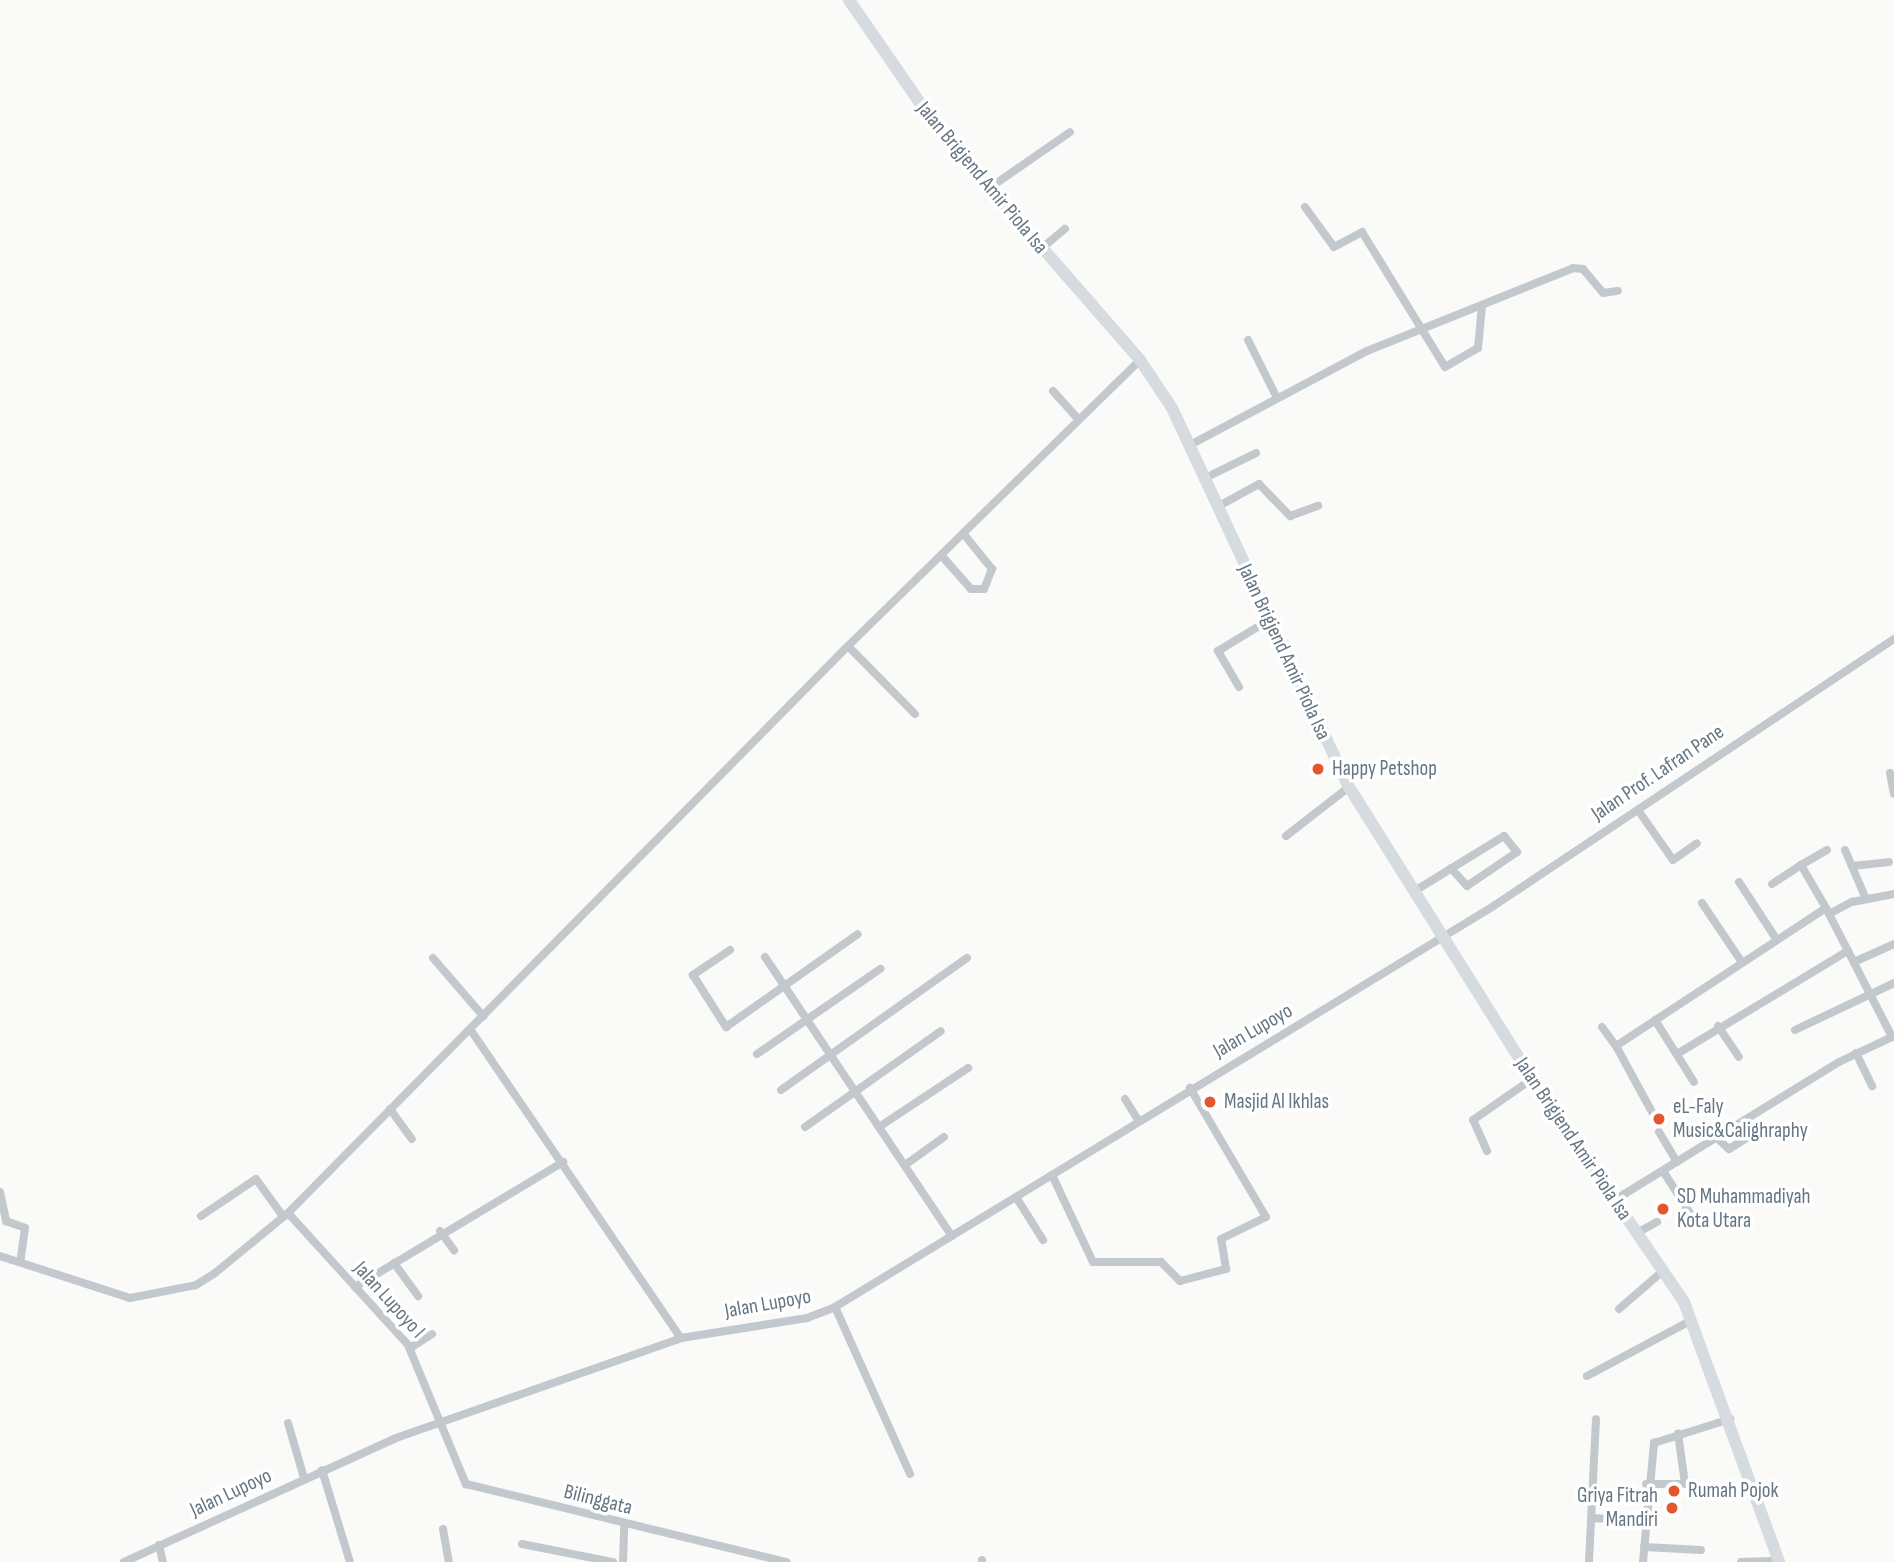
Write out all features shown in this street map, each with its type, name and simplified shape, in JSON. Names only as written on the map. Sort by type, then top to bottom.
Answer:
[{"type":"main road","name":"Jalan Brigjend Amir Piola Isa","points":[[849,0],[928,115],[1140,360],[1190,445],[1203,479],[1349,787],[1532,1079],[1613,1201],[1664,1270],[1692,1320],[1730,1419],[1779,1562]]},
{"type":"street","points":[[991,187],[1070,132]]},
{"type":"street","points":[[1305,206],[1334,247],[1362,232],[1447,367],[1478,348],[1482,306]]},
{"type":"street","points":[[1042,248],[1065,229]]},
{"type":"street","points":[[1190,445],[1276,396],[1420,328],[1578,267],[1602,292],[1618,291]]},
{"type":"street","points":[[1248,340],[1276,396]]},
{"type":"street","points":[[0,1256],[120,1296],[147,1297],[205,1279],[285,1214],[848,646],[1077,418],[1140,360]]},
{"type":"street","points":[[1053,391],[1077,418]]},
{"type":"street","points":[[1203,479],[1256,453]]},
{"type":"street","points":[[1217,507],[1259,484],[1290,516],[1318,506]]},
{"type":"street","points":[[941,555],[971,589],[984,589],[992,569],[963,533]]},
{"type":"street","points":[[1240,687],[1218,651],[1269,620]]},
{"type":"street","name":"Jalan Prof. Lafran Pane","points":[[1443,938],[1894,639]]},
{"type":"street","points":[[848,646],[915,714]]},
{"type":"street","points":[[1890,773],[1894,794]]},
{"type":"street","points":[[1286,836],[1349,787]]},
{"type":"street","points":[[1638,810],[1673,860],[1697,844]]},
{"type":"street","points":[[1413,892],[1451,868],[1506,835],[1517,852],[1467,886],[1451,868]]},
{"type":"street","points":[[1772,884],[1828,850]]},
{"type":"street","points":[[1845,850],[1866,899]]},
{"type":"street","points":[[1852,866],[1889,862]]},
{"type":"street","points":[[1613,1201],[1856,1053],[1893,1037],[1801,866]]},
{"type":"street","points":[[1739,882],[1775,937]]},
{"type":"street","points":[[1616,1046],[1775,937],[1827,911],[1894,894]]},
{"type":"street","points":[[1702,903],[1741,961]]},
{"type":"street","points":[[730,950],[693,975],[726,1027],[858,934]]},
{"type":"street","name":"Jalan Lupoyo","points":[[124,1562],[322,1470],[445,1422],[681,1338],[807,1318],[835,1307],[1190,1088],[1443,938]]},
{"type":"street","points":[[1854,962],[1894,944]]},
{"type":"street","points":[[1677,1054],[1718,1026],[1848,951]]},
{"type":"street","points":[[765,957],[952,1236]]},
{"type":"street","points":[[433,958],[483,1016]]},
{"type":"street","points":[[781,1090],[967,958]]},
{"type":"street","points":[[757,1054],[880,969]]},
{"type":"street","points":[[1795,1030],[1869,990],[1894,983]]},
{"type":"street","points":[[1655,1020],[1694,1082]]},
{"type":"street","points":[[1718,1026],[1739,1057]]},
{"type":"street","points":[[1602,1027],[1616,1046],[1652,1112]]},
{"type":"street","points":[[470,1029],[563,1162],[615,1249],[681,1338]]},
{"type":"street","points":[[805,1127],[941,1031]]},
{"type":"street","points":[[1856,1053],[1872,1086]]},
{"type":"street","points":[[879,1127],[968,1068]]},
{"type":"street","points":[[1487,1151],[1473,1120],[1532,1079]]},
{"type":"street","points":[[1052,1175],[1093,1262],[1161,1262],[1180,1282],[1226,1269],[1221,1239],[1261,1224],[1265,1214],[1190,1088]]},
{"type":"street","points":[[1125,1099],[1139,1121]]},
{"type":"street","points":[[390,1110],[412,1139]]},
{"type":"street","points":[[1660,1132],[1677,1162]]},
{"type":"street","points":[[1717,1138],[1729,1149],[1755,1133]]},
{"type":"street","points":[[905,1165],[944,1137]]},
{"type":"street","points":[[355,1287],[440,1231],[563,1162]]},
{"type":"street","points":[[1663,1171],[1695,1221]]},
{"type":"street","name":"Jalan Lupoyo I","points":[[201,1216],[256,1179],[285,1214],[410,1348],[445,1422]]},
{"type":"street","points":[[0,1192],[6,1221],[25,1228],[20,1262]]},
{"type":"street","points":[[1016,1197],[1043,1240]]},
{"type":"street","points":[[1637,1233],[1657,1222]]},
{"type":"street","points":[[440,1231],[454,1250]]},
{"type":"street","points":[[394,1263],[418,1296]]},
{"type":"street","points":[[1619,1309],[1664,1270]]},
{"type":"street","points":[[835,1307],[910,1474]]},
{"type":"street","points":[[1587,1376],[1692,1320]]},
{"type":"street","points":[[410,1348],[432,1334]]},
{"type":"street","points":[[1589,1562],[1597,1419]]},
{"type":"street","points":[[1643,1562],[1646,1483],[1654,1443],[1678,1433],[1730,1419]]},
{"type":"street","name":"Bilinggata","points":[[445,1422],[457,1473],[473,1488],[624,1527],[787,1562]]},
{"type":"street","points":[[288,1423],[304,1478]]},
{"type":"street","points":[[1646,1483],[1685,1485],[1678,1433]]},
{"type":"street","points":[[322,1470],[350,1562]]},
{"type":"street","points":[[1592,1518],[1645,1521]]},
{"type":"street","points":[[623,1562],[624,1527]]},
{"type":"street","points":[[443,1529],[449,1562]]},
{"type":"street","points":[[522,1544],[613,1562]]},
{"type":"street","points":[[159,1545],[163,1562]]},
{"type":"street","points":[[1644,1546],[1701,1550]]},
{"type":"street","points":[[1741,1562],[1779,1562]]},
{"type":"place","name":"Happy Petshop","points":[[1318,769]]},
{"type":"place","name":"Masjid Al Ikhlas","points":[[1210,1102]]},
{"type":"place","name":"eL-Faly Music&Calighraphy","points":[[1659,1119]]},
{"type":"place","name":"SD Muhammadiyah Kota Utara","points":[[1663,1209]]},
{"type":"place","name":"Rumah Pojok","points":[[1674,1491]]},
{"type":"place","name":"Griya Fitrah Mandiri","points":[[1672,1508]]}]
